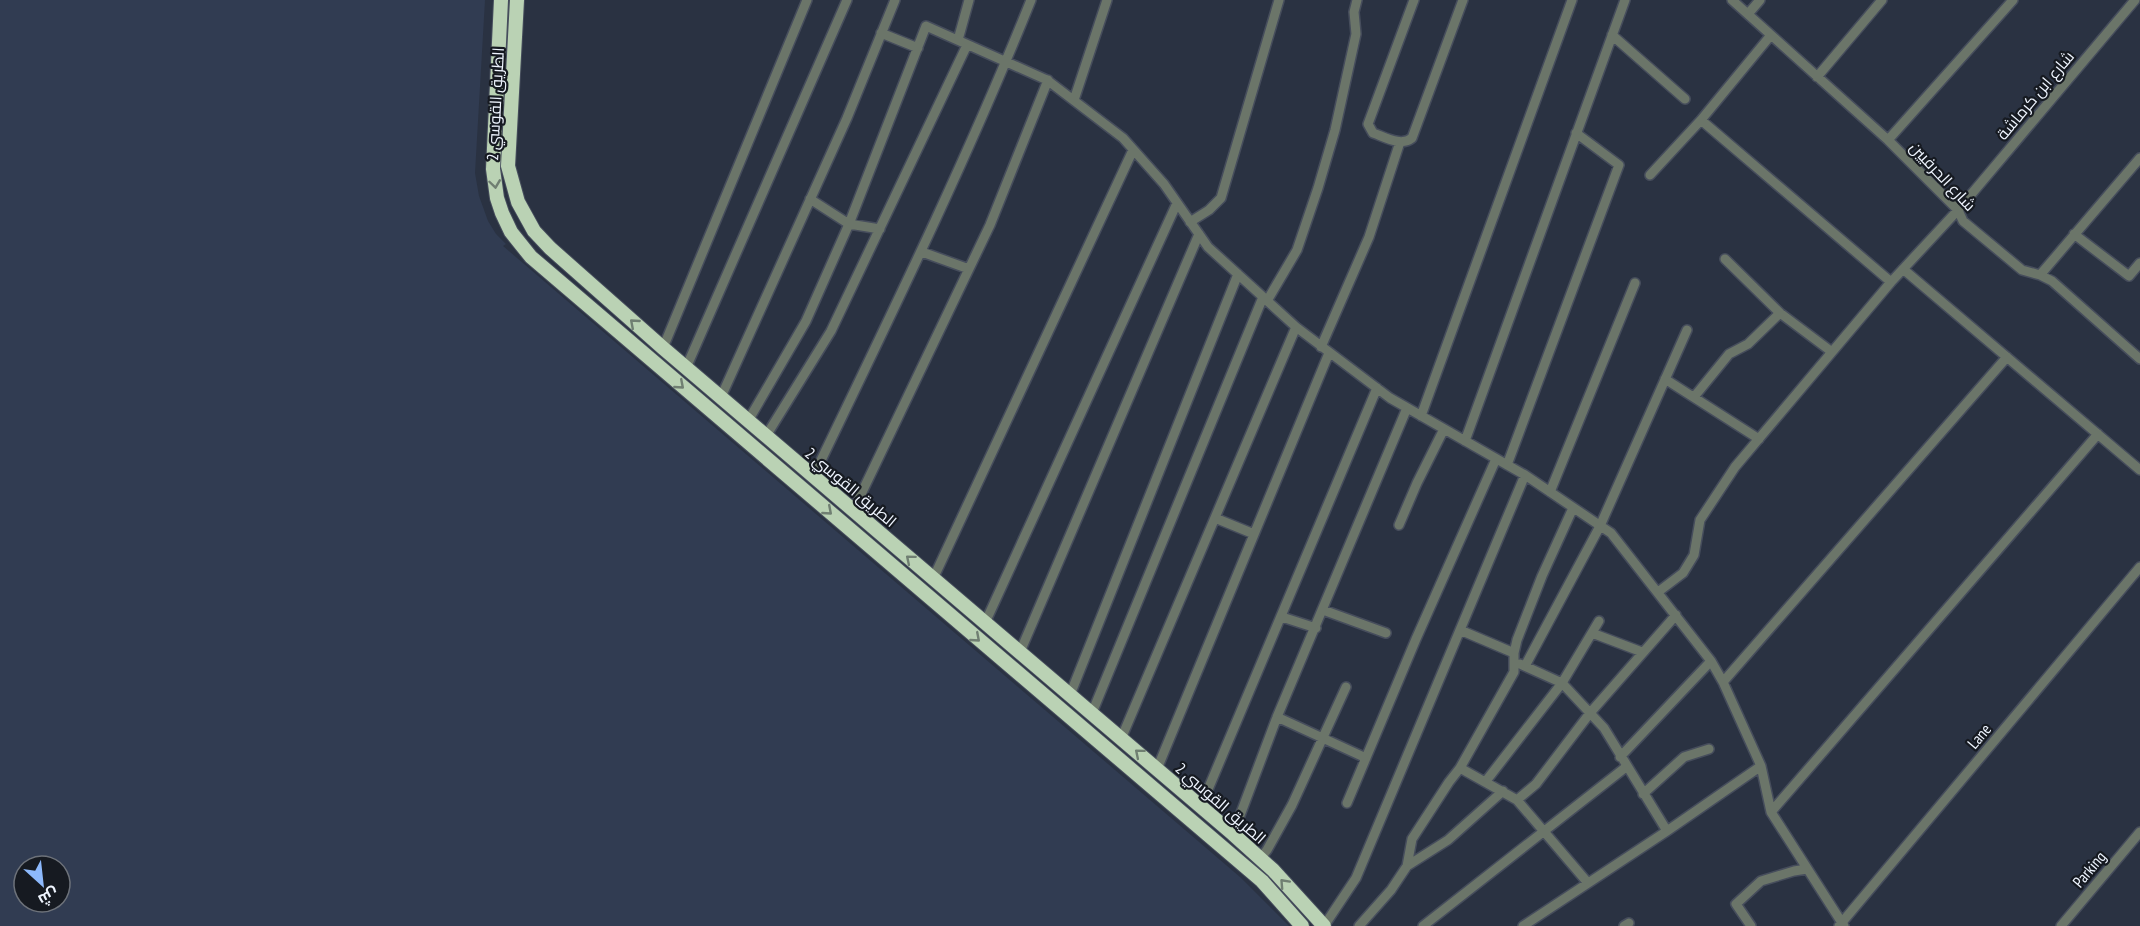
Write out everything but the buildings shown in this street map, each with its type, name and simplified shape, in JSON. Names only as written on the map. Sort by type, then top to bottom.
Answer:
[{"type":"highway","name":"الطريق القوسي 2","points":[[501,0],[495,87],[493,169],[497,198],[511,232],[531,257],[1262,881],[1302,926]]},
{"type":"highway","name":"الطريق القوسي 2","points":[[517,0],[508,166],[518,202],[534,231],[550,248],[686,368],[1233,834],[1324,926]]},
{"type":"highway","points":[[916,586],[930,576]]},
{"type":"highway","points":[[935,603],[947,591]]},
{"type":"street","points":[[663,348],[807,0]]},
{"type":"street","points":[[686,368],[847,0]]},
{"type":"street","points":[[721,397],[847,118],[895,0]]},
{"type":"street","points":[[958,40],[969,0]]},
{"type":"street","points":[[813,477],[922,252],[1031,0]]},
{"type":"street","points":[[1074,100],[1107,0]]},
{"type":"street","points":[[1190,222],[1209,210],[1221,198],[1279,0]]},
{"type":"street","points":[[1092,713],[1265,299],[1297,250],[1335,130],[1356,34],[1354,12],[1357,0]]},
{"type":"street","points":[[1414,0],[1368,124],[1373,133],[1400,142],[1407,142],[1412,138],[1462,0]]},
{"type":"street","points":[[1421,416],[1572,0]]},
{"type":"street","points":[[1465,441],[1625,0]]},
{"type":"street","name":"شارع الحرفيين","points":[[1732,0],[1888,140],[1958,210],[1963,221],[2005,258],[2022,270],[2052,281],[2140,359]]},
{"type":"street","points":[[1748,14],[1760,0]]},
{"type":"street","points":[[1817,77],[1882,0]]},
{"type":"street","points":[[1888,140],[2013,0]]},
{"type":"street","name":"شارع ابن كرماشة","points":[[1658,592],[1683,573],[1694,555],[1700,520],[1735,467],[1891,282],[1958,210],[2135,0]]},
{"type":"street","points":[[748,421],[806,321],[849,224],[926,26],[1048,80],[1124,138],[1164,184],[1208,247],[1296,327],[1407,408],[1525,475],[1611,533],[1711,661],[1723,682],[1761,766],[1771,812],[1842,925]]},
{"type":"street","points":[[881,33],[918,48]]},
{"type":"street","points":[[1612,35],[1685,99]]},
{"type":"street","points":[[1650,176],[1701,120],[1771,35]]},
{"type":"street","points":[[766,436],[831,331],[967,45]]},
{"type":"street","points":[[853,511],[990,225],[1048,80]]},
{"type":"street","points":[[1701,120],[1891,282]]},
{"type":"street","points":[[1507,465],[1619,165],[1576,133]]},
{"type":"street","points":[[1158,769],[1254,534],[1369,237],[1400,142]]},
{"type":"street","points":[[930,576],[1133,150]]},
{"type":"street","points":[[2040,275],[2140,158]]},
{"type":"street","points":[[810,200],[849,224],[880,229]]},
{"type":"street","points":[[985,623],[1177,203]]},
{"type":"street","points":[[1020,652],[1199,234]]},
{"type":"street","points":[[2074,234],[2129,276],[2140,263]]},
{"type":"street","points":[[922,252],[969,269]]},
{"type":"street","points":[[1725,259],[1780,313],[1832,352]]},
{"type":"street","points":[[1903,269],[2140,470]]},
{"type":"street","points":[[1070,695],[1238,274]]},
{"type":"street","points":[[1550,492],[1635,283]]},
{"type":"street","points":[[1694,397],[1729,354],[1748,344],[1780,313]]},
{"type":"street","points":[[1121,739],[1296,327]]},
{"type":"street","points":[[1525,666],[1600,526],[1687,330]]},
{"type":"street","points":[[1723,682],[2007,357]]},
{"type":"street","points":[[1665,379],[1759,439]]},
{"type":"street","points":[[1201,806],[1377,388]]},
{"type":"street","points":[[1233,834],[1277,717],[1407,408]]},
{"type":"street","points":[[1399,525],[1444,429]]},
{"type":"street","points":[[1771,812],[2098,434]]},
{"type":"street","points":[[1347,803],[1416,639],[1496,459]]},
{"type":"street","points":[[1324,926],[1356,878],[1525,475]]},
{"type":"street","points":[[1359,926],[1391,890],[1407,866],[1412,839],[1460,768],[1514,672],[1514,657],[1542,576],[1573,508]]},
{"type":"street","points":[[1215,518],[1254,534]]},
{"type":"street","name":"Lane","points":[[1842,925],[2140,567]]},
{"type":"street","points":[[1323,610],[1386,633]]},
{"type":"street","points":[[1517,800],[1536,784],[1590,713],[1676,615]]},
{"type":"street","points":[[1282,617],[1316,628]]},
{"type":"street","points":[[1486,781],[1562,683],[1599,621]]},
{"type":"street","points":[[1460,630],[1514,657],[1525,666],[1562,683],[1604,728],[1667,831]]},
{"type":"street","points":[[1592,633],[1642,652]]},
{"type":"street","points":[[1620,757],[1711,661]]},
{"type":"street","points":[[1260,859],[1268,850],[1292,805],[1346,687]]},
{"type":"street","points":[[1277,717],[1366,758]]},
{"type":"street","points":[[1643,794],[1684,757],[1709,749]]},
{"type":"street","points":[[1523,926],[1761,766]]},
{"type":"street","points":[[1423,926],[1626,767]]},
{"type":"street","points":[[1460,768],[1517,800],[1588,883]]},
{"type":"street","points":[[1407,866],[1448,840],[1503,791]]},
{"type":"street","name":"Parking","points":[[2061,926],[2140,832]]},
{"type":"street","points":[[1751,926],[1736,904],[1761,881],[1807,869]]},
{"type":"shaded area","points":[[0,0],[485,0],[475,173],[479,196],[488,221],[506,244],[503,246],[1240,877],[1289,926],[0,926]]}]
